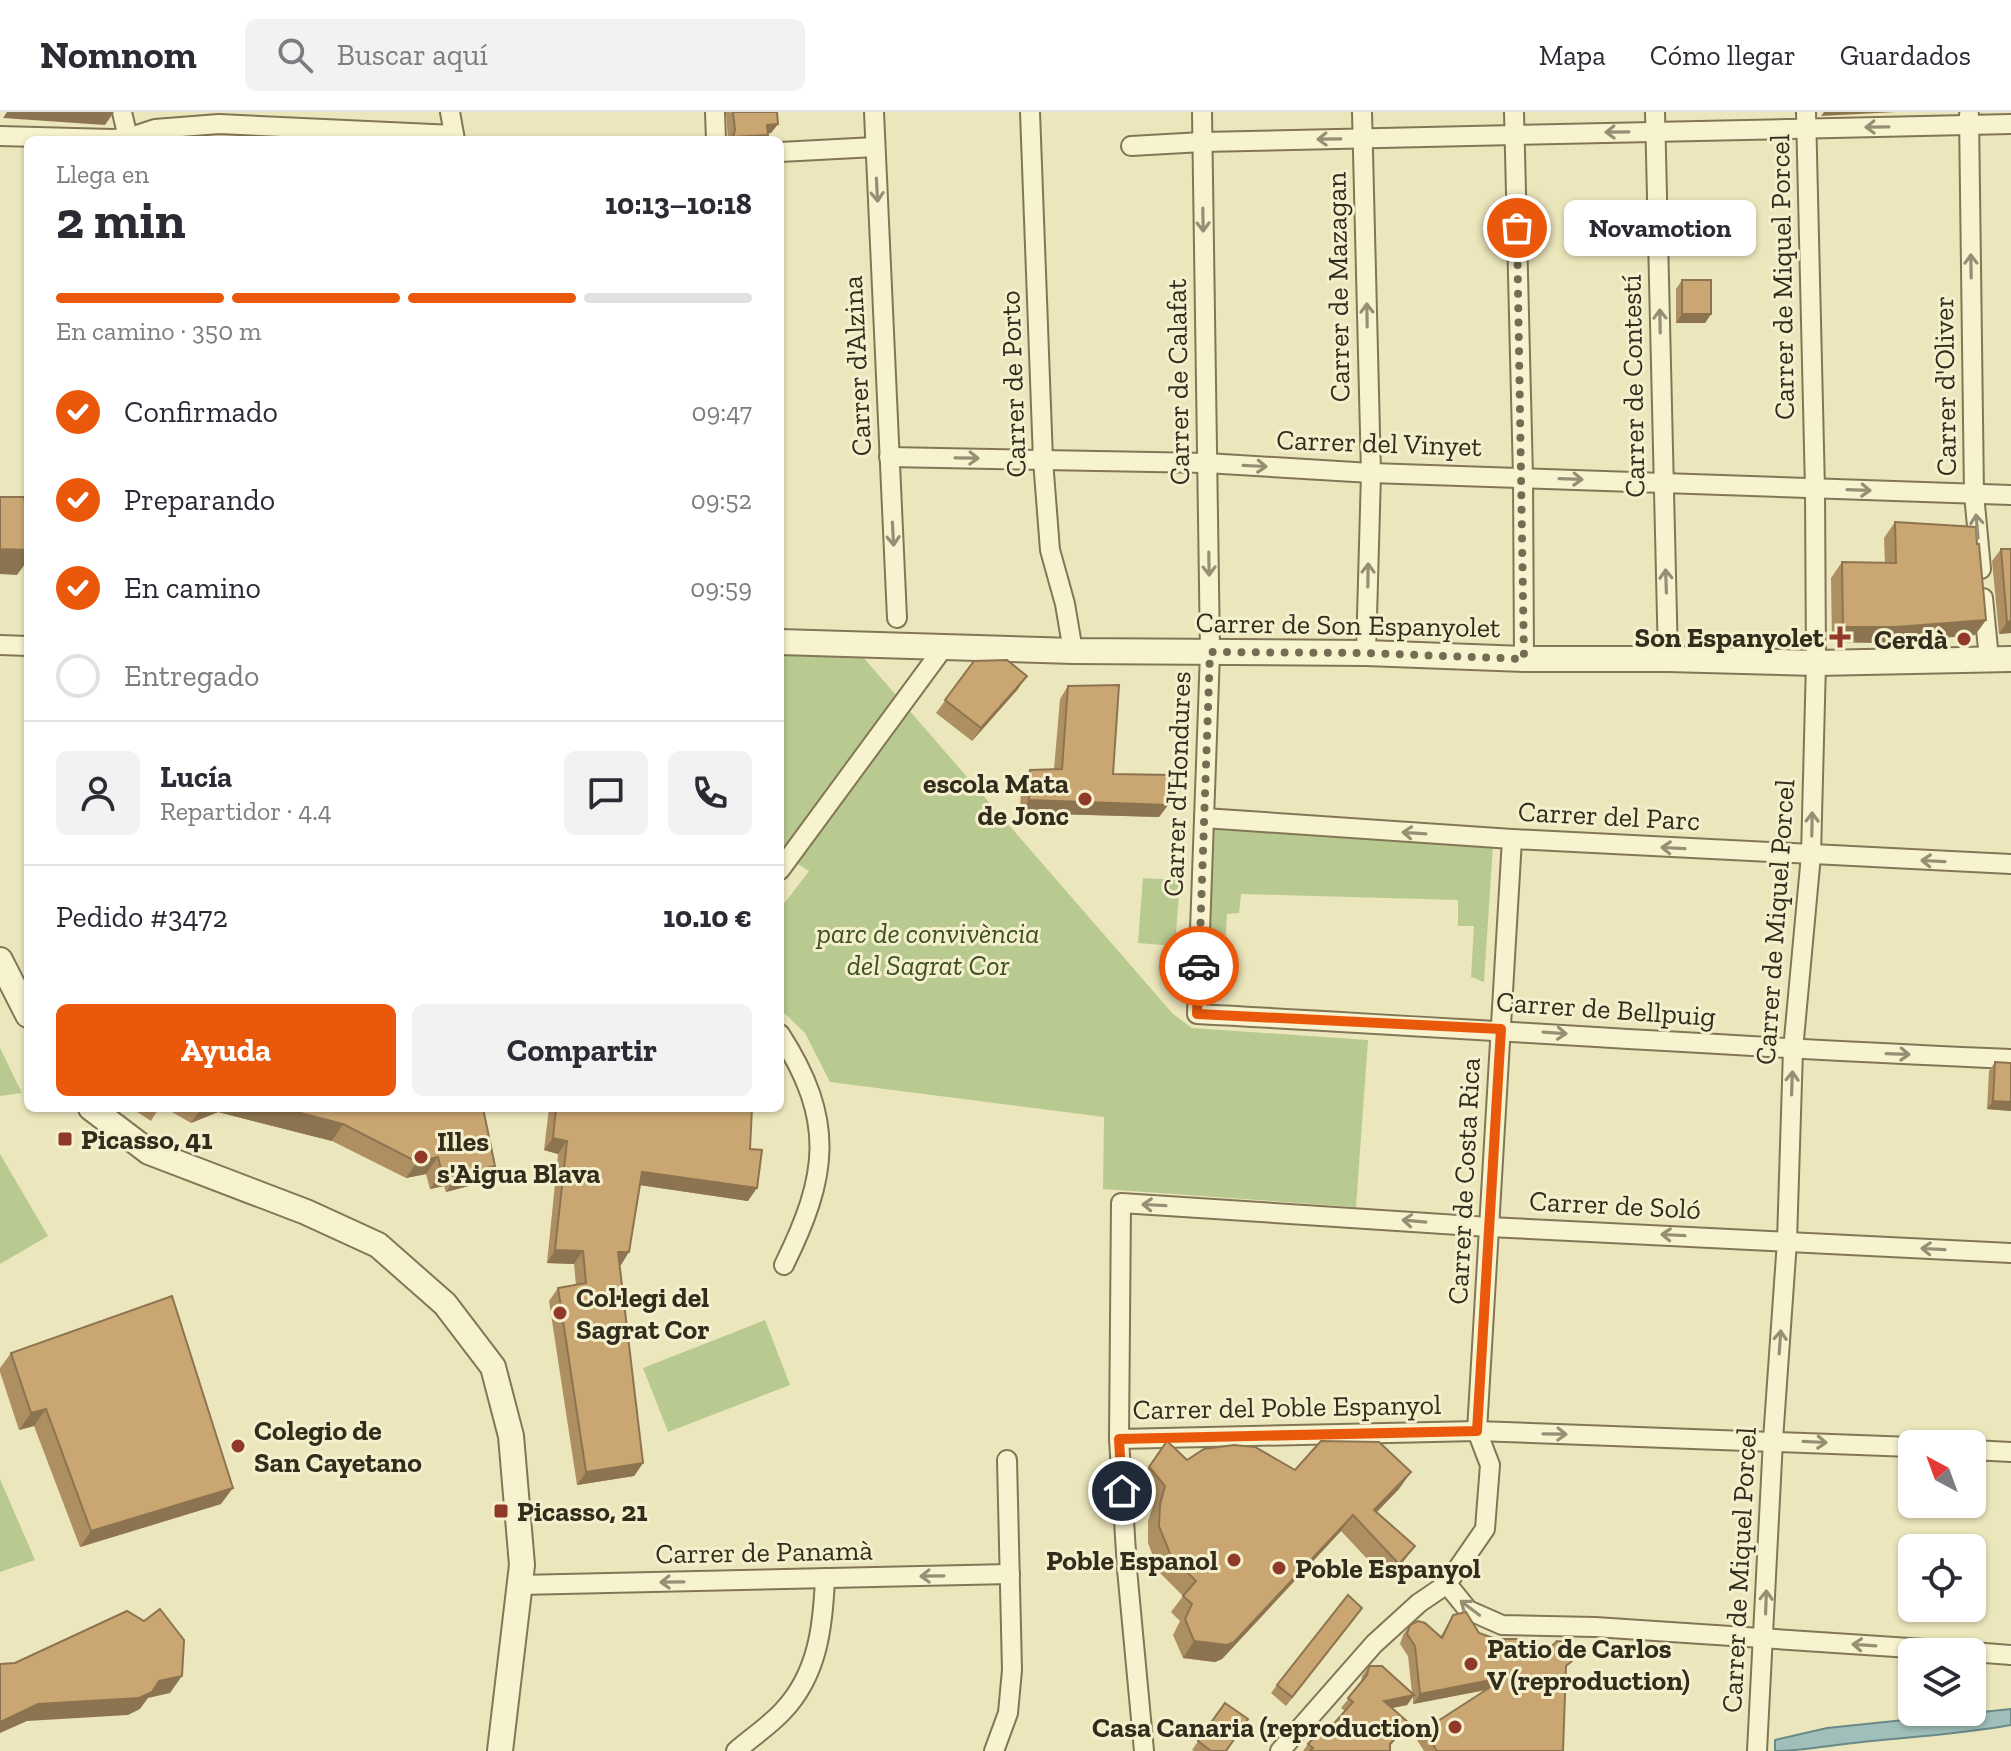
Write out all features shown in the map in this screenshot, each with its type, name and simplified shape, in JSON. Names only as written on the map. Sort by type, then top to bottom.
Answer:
[{"type":"street","points":[[122,112],[128,136]]},
{"type":"street","points":[[450,112],[454,136]]},
{"type":"street","points":[[715,112],[716,136]]},
{"type":"street","name":"Carrer d'Alzina","points":[[874,112],[897,618]]},
{"type":"street","name":"Carrer de Porto","points":[[1030,112],[1043,460],[1050,550],[1065,604],[1073,651]]},
{"type":"street","name":"Carrer de Calafat","points":[[1202,112],[1210,652]]},
{"type":"street","name":"Carrer de Mazagan","points":[[1362,112],[1371,473],[1366,653]]},
{"type":"street","points":[[1514,112],[1524,659]]},
{"type":"street","name":"Carrer de Contestí","points":[[1655,112],[1668,659]]},
{"type":"street","points":[[1131,146],[1656,132],[1806,120],[1969,118],[2011,124]]},
{"type":"street","name":"Carrer d'Oliver","points":[[1969,118],[1974,494],[2000,659]]},
{"type":"street","name":"Carrer de Miquel Porcel","points":[[1758,1743],[1773,1440],[1787,1241],[1793,1050],[1811,855],[1816,663],[1815,489],[1806,120]]},
{"type":"street","points":[[134,136],[155,129],[219,124],[436,136]]},
{"type":"street","points":[[0,136],[24,136]]},
{"type":"street","points":[[784,152],[875,147]]},
{"type":"street","name":"Carrer del Vinyet","points":[[889,457],[1206,463],[1371,473],[2011,495]]},
{"type":"street","name":"Carrer de Son Espanyolet","points":[[784,642],[1524,659],[1816,663],[2000,659]]},
{"type":"street","points":[[0,645],[24,646]]},
{"type":"street","points":[[784,865],[944,647]]},
{"type":"street","name":"Carrer d'Hondures","points":[[1197,1014],[1210,652]]},
{"type":"street","name":"Carrer del Parc","points":[[1204,818],[1512,839],[2011,864]]},
{"type":"street","name":"Carrer de Costa Rica","points":[[1477,1431],[1512,839]]},
{"type":"street","points":[[0,960],[24,1007]]},
{"type":"street","name":"Carrer de Bellpuig","points":[[1197,1014],[1501,1029],[1793,1050],[2011,1059]]},
{"type":"street","points":[[784,1042],[806,1083],[817,1112],[820,1135],[816,1189],[805,1222],[784,1265]]},
{"type":"street","points":[[96,1112],[149,1152],[306,1212],[378,1245],[445,1304],[493,1367],[511,1436],[522,1565],[500,1751]]},
{"type":"street","name":"Carrer de Soló","points":[[1119,1439],[1121,1203],[1489,1227],[2011,1253]]},
{"type":"street","name":"Carrer del Poble Espanyol","points":[[1280,1751],[1374,1644],[1419,1603],[1447,1584],[1485,1529],[1490,1465],[1477,1431]]},
{"type":"street","name":"Carrer del Poble Espanyol","points":[[1144,1751],[1127,1569],[1119,1439],[1477,1431],[1898,1446]]},
{"type":"street","points":[[1986,1451],[2011,1452]]},
{"type":"street","points":[[994,1751],[1008,1713],[1012,1670],[1007,1460]]},
{"type":"street","name":"Carrer de Panamà","points":[[519,1585],[1010,1574]]},
{"type":"street","points":[[736,1751],[784,1710],[813,1666],[823,1622],[825,1578]]},
{"type":"street","points":[[1447,1584],[1468,1610],[1502,1625],[1595,1627],[1898,1647]]},
{"type":"street","points":[[1986,1653],[2011,1655]]},
{"type":"green space","name":"parc de convivència del Sagrat Cor","points":[[784,652],[862,656],[1173,1014],[1192,1028],[1368,1040],[1356,1207],[1103,1189],[1104,1117],[830,1082],[805,1033],[784,1013],[784,904],[809,871],[784,855]]},
{"type":"green space","points":[[1209,826],[1493,845],[1484,982],[1471,977],[1474,926],[1458,926],[1458,900],[1241,894],[1239,913],[1227,914],[1224,964],[1205,965]]},
{"type":"green space","points":[[1143,878],[1180,880],[1175,946],[1138,943]]},
{"type":"green space","points":[[0,1048],[22,1093],[0,1096]]},
{"type":"green space","points":[[0,1154],[48,1236],[0,1264]]},
{"type":"green space","points":[[765,1320],[790,1385],[668,1432],[643,1368]]},
{"type":"green space","points":[[0,1479],[35,1560],[0,1572]]},
{"type":"water","points":[[2011,1709],[2011,1725],[1775,1751],[1775,1740],[1827,1728],[1898,1721],[1898,1726],[1986,1726],[1986,1712]]},
{"type":"building","points":[[733,112],[777,112],[778,124],[767,125],[768,135],[733,136]]},
{"type":"building","points":[[1682,280],[1711,280],[1711,314],[1682,314]]},
{"type":"building","points":[[0,497],[24,497],[24,550],[0,549]]},
{"type":"building","points":[[1895,522],[1976,527],[1986,620],[1896,627],[1843,627],[1842,562],[1896,563]]},
{"type":"building","points":[[2001,549],[2011,549],[2011,621],[2007,622]]},
{"type":"building","points":[[1007,660],[1027,676],[981,728],[945,700],[974,661]]},
{"type":"building","points":[[1119,685],[1113,774],[1173,775],[1168,805],[1029,800],[1030,770],[1062,769],[1068,686]]},
{"type":"building","points":[[1995,1062],[2011,1063],[2011,1102],[1993,1101]]},
{"type":"building","points":[[296,1112],[484,1112],[495,1166],[458,1175],[455,1170],[442,1173],[438,1157],[417,1162],[343,1124]]},
{"type":"building","points":[[556,1112],[752,1112],[750,1149],[762,1150],[757,1188],[642,1172],[629,1252],[618,1252],[643,1463],[586,1472],[558,1288],[586,1283],[583,1251],[555,1250],[567,1141],[553,1138]]},
{"type":"building","points":[[172,1296],[233,1488],[91,1531],[46,1409],[31,1413],[11,1353]]},
{"type":"building","name":"Poble Espanol","points":[[1167,1441],[1187,1460],[1204,1449],[1234,1445],[1255,1447],[1295,1470],[1321,1441],[1379,1442],[1411,1472],[1374,1510],[1415,1546],[1399,1564],[1353,1515],[1234,1642],[1227,1645],[1194,1641],[1185,1619],[1192,1604],[1183,1596],[1196,1581],[1171,1556],[1159,1526],[1165,1486],[1149,1467]]},
{"type":"building","points":[[1348,1595],[1362,1608],[1292,1697],[1277,1685]]},
{"type":"building","points":[[160,1609],[184,1640],[182,1676],[159,1681],[152,1692],[139,1698],[38,1704],[0,1722],[0,1664],[15,1663],[127,1611],[144,1621]]},
{"type":"building","points":[[1466,1612],[1479,1633],[1496,1639],[1524,1639],[1524,1649],[1549,1649],[1557,1641],[1566,1642],[1573,1650],[1572,1661],[1566,1666],[1563,1751],[1437,1751],[1424,1730],[1506,1677],[1420,1694],[1415,1646],[1407,1634],[1410,1625],[1418,1621],[1425,1623],[1442,1638],[1453,1615]]},
{"type":"building","points":[[1369,1666],[1382,1666],[1414,1695],[1384,1701],[1409,1723],[1390,1744],[1390,1751],[1310,1751],[1313,1748],[1308,1744],[1320,1731],[1324,1735],[1353,1702],[1348,1698],[1367,1675]]},
{"type":"building","points":[[1225,1703],[1248,1719],[1226,1751],[1211,1751],[1198,1741]]},
{"type":"way so far","points":[[1199,966],[1210,652],[1366,653],[1524,659],[1517,228]]},
{"type":"place","name":"Novamotion","points":[[1517,228]]},
{"type":"place","name":"Son Espanyolet","points":[[1840,637]]},
{"type":"place","name":"Cerdà","points":[[1964,639]]},
{"type":"place","name":"escola Mata de Jonc","points":[[1085,799]]},
{"type":"place","name":"Picasso, 41","points":[[65,1139]]},
{"type":"place","name":"Illes s'Aigua Blava","points":[[421,1157]]},
{"type":"place","name":"Col·legi del Sagrat Cor","points":[[560,1313]]},
{"type":"place","name":"Colegio de San Cayetano","points":[[238,1446]]},
{"type":"place","name":"Picasso, 21","points":[[501,1511]]},
{"type":"place","name":"Poble Espanol","points":[[1234,1560]]},
{"type":"place","name":"Poble Espanyol","points":[[1279,1568]]},
{"type":"place","name":"Patio de Carlos V (reproduction)","points":[[1471,1664]]},
{"type":"place","name":"Casa Canaria (reproduction)","points":[[1455,1727]]},
{"type":"route","points":[[1122,1491],[1119,1439],[1477,1431],[1501,1029],[1197,1014],[1199,966]]}]
